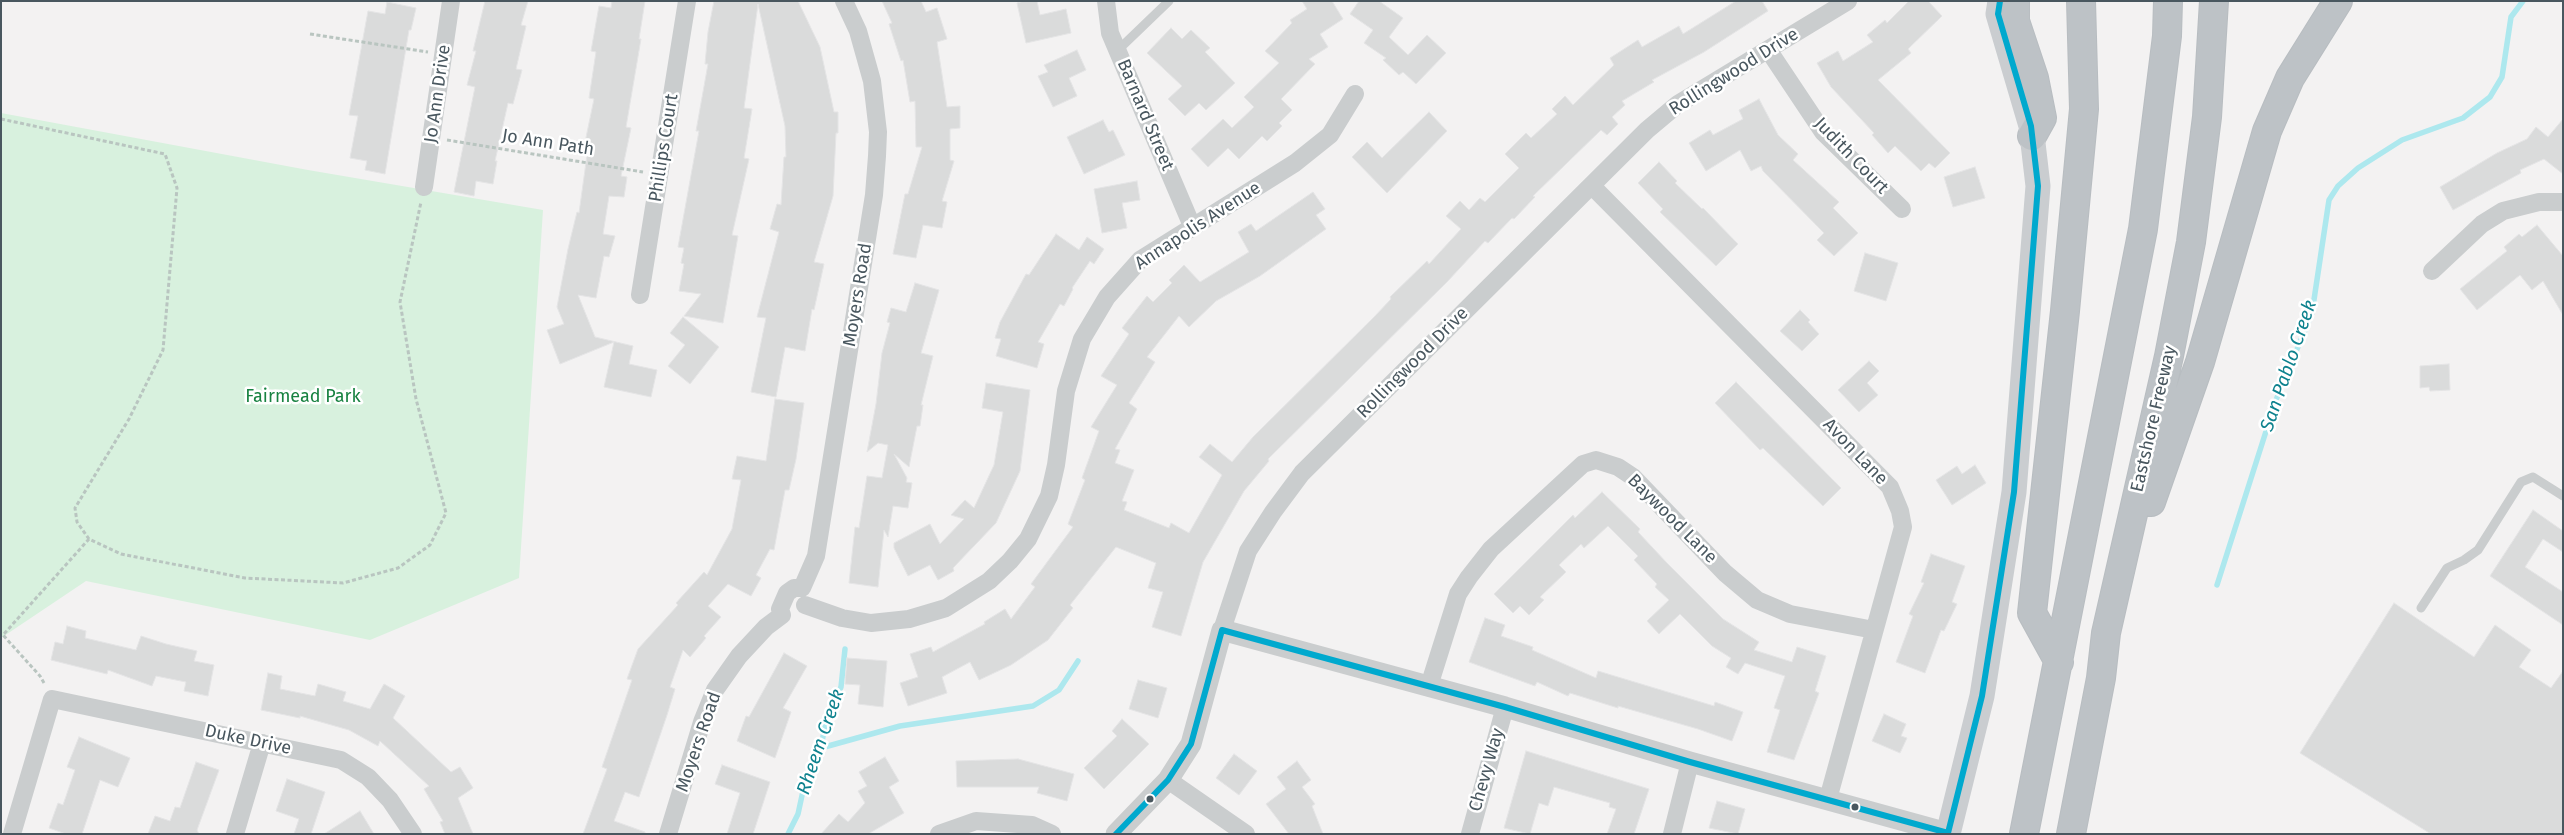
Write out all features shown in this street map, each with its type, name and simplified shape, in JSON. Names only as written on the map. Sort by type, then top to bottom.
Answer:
[{"type":"highway","points":[[2016,1],[2016,21],[2034,78],[2042,118],[2032,136]]},
{"type":"highway","points":[[2059,662],[2032,613],[2065,311],[2084,110],[2081,1]]},
{"type":"highway","points":[[2024,834],[2143,229],[2167,36],[2168,1]]},
{"type":"highway","name":"Eastshore Freeway","points":[[2071,834],[2101,678],[2106,633],[2169,356],[2191,242],[2207,117],[2214,1]]},
{"type":"highway","points":[[2106,633],[2200,362],[2267,131],[2290,78],[2338,1]]},
{"type":"main road","points":[[1948,833],[1982,696],[2014,492],[2038,186],[2032,136],[1998,14],[2000,1]]},
{"type":"street","name":"Jo Ann Drive","points":[[424,187],[451,1]]},
{"type":"street","name":"Phillips Court","points":[[640,295],[687,1]]},
{"type":"street","name":"Moyers Road","points":[[668,834],[702,722],[715,690],[739,656],[766,627],[782,615],[790,618],[798,613],[816,556],[874,194],[877,156],[878,132],[872,81],[858,31],[844,1]]},
{"type":"street","name":"Barnard Street","points":[[1106,1],[1110,33],[1192,226]]},
{"type":"street","name":"Rollingwood Drive","points":[[1116,834],[1168,780],[1191,744],[1222,630],[1248,552],[1273,512],[1302,474],[1647,130],[1678,104],[1769,51],[1848,1]]},
{"type":"street","name":"Judith Court","points":[[1769,51],[1823,132],[1902,209]]},
{"type":"street","name":"Annapolis Avenue","points":[[803,597],[842,618],[871,623],[909,619],[946,608],[990,581],[1028,539],[1049,496],[1056,465],[1066,391],[1082,339],[1107,296],[1140,260],[1295,163],[1330,135],[1355,94]]},
{"type":"street","name":"Avon Lane","points":[[1592,186],[1890,487],[1900,511],[1903,527],[1828,799]]},
{"type":"street","points":[[2432,271],[2482,224],[2503,212],[2540,202],[2563,202]]},
{"type":"street","name":"Baywood Lane","points":[[1429,686],[1458,594],[1469,577],[1491,550],[1584,464],[1596,460],[1618,467],[1633,477],[1724,573],[1757,600],[1790,614],[1874,630]]},
{"type":"street","points":[[1222,630],[1505,707],[1690,762],[1948,833]]},
{"type":"street","points":[[12,834],[52,700]]},
{"type":"street","name":"Duke Drive","points":[[52,700],[341,760],[368,777],[390,800],[414,834]]},
{"type":"street","name":"Chevy Way","points":[[1470,834],[1505,707]]},
{"type":"street","points":[[234,834],[262,743]]},
{"type":"street","points":[[1672,834],[1690,762]]},
{"type":"street","points":[[1168,780],[1246,834]]},
{"type":"street","points":[[939,834],[976,821],[1032,825],[1052,834]]},
{"type":"lane","points":[[1117,50],[1169,1]]},
{"type":"lane","points":[[2421,608],[2447,568],[2468,558],[2478,550],[2521,482],[2533,477],[2563,496]]},
{"type":"path","points":[[310,34],[443,54]]},
{"type":"path","points":[[1,119],[165,154],[177,188],[163,350],[129,420],[75,508],[77,522],[89,539],[121,554],[245,578],[343,583],[398,568],[430,545],[446,513],[416,399],[400,302],[424,187]]},
{"type":"path","name":"Jo Ann Path","points":[[431,138],[659,175]]},
{"type":"path","points":[[52,700],[40,676],[3,635],[89,539]]},
{"type":"green space","name":"Fairmead Park","points":[[1,113],[308,170],[543,210],[519,578],[370,640],[86,581],[1,638]]},
{"type":"building","points":[[485,1],[528,1],[521,25],[526,26],[516,69],[522,70],[513,104],[508,103],[495,161],[497,161],[493,184],[476,181],[474,196],[454,192],[475,87],[467,85],[476,51],[473,51]]},
{"type":"building","points":[[612,1],[645,1],[639,39],[641,39],[626,127],[631,128],[621,176],[627,177],[624,197],[609,196],[603,234],[615,236],[609,257],[604,256],[596,298],[578,295],[595,337],[633,346],[629,364],[657,370],[651,397],[604,387],[614,342],[560,364],[547,330],[564,324],[557,307],[568,249],[577,212],[579,213],[588,148],[584,147],[594,99],[589,98],[596,52],[591,51],[599,6],[611,8]]},
{"type":"building","points":[[714,1],[798,1],[820,47],[834,112],[838,112],[833,196],[814,262],[824,264],[814,310],[812,309],[805,351],[785,347],[776,397],[751,392],[766,318],[757,317],[779,232],[770,229],[777,204],[781,205],[784,157],[786,157],[785,126],[758,4],[744,108],[752,109],[744,158],[749,159],[732,235],[738,236],[723,323],[684,316],[701,294],[679,291],[684,264],[681,263],[684,248],[678,247],[699,131],[696,131],[708,64],[705,64],[708,32]]},
{"type":"building","points":[[882,1],[921,1],[926,12],[937,8],[947,39],[937,42],[947,107],[960,106],[960,128],[950,129],[950,160],[954,161],[942,201],[947,202],[942,228],[923,225],[916,258],[893,254],[905,194],[908,194],[922,147],[916,147],[915,101],[910,102],[903,60],[901,61],[889,24],[892,23]]},
{"type":"building","points":[[1037,1],[1040,15],[1066,9],[1071,33],[1026,43],[1017,3]]},
{"type":"building","points":[[1302,1],[1332,1],[1343,19],[1320,34],[1328,47],[1309,59],[1315,64],[1281,99],[1292,110],[1279,123],[1282,126],[1267,141],[1262,136],[1239,159],[1228,148],[1208,167],[1191,149],[1223,119],[1232,128],[1254,107],[1244,97],[1279,63],[1265,51],[1292,23],[1290,20],[1307,9]]},
{"type":"building","points":[[1359,1],[1379,1],[1403,18],[1389,37],[1408,55],[1427,35],[1446,53],[1416,84],[1403,72],[1399,75],[1383,60],[1386,58],[1364,43],[1373,30],[1350,14]]},
{"type":"building","points":[[1736,1],[1762,1],[1768,11],[1704,52],[1652,80],[1654,82],[1622,101],[1625,105],[1612,117],[1618,124],[1607,135],[1601,130],[1533,196],[1535,197],[1514,219],[1512,218],[1488,243],[1485,241],[1447,282],[1268,459],[1269,461],[1244,491],[1203,562],[1181,636],[1152,627],[1163,592],[1148,588],[1156,563],[1116,547],[1070,605],[1073,608],[1048,640],[1011,665],[979,680],[970,662],[942,677],[947,693],[908,706],[900,683],[918,677],[910,654],[931,647],[933,652],[985,624],[984,622],[1005,609],[1011,619],[1035,587],[1031,584],[1073,527],[1068,524],[1085,480],[1082,478],[1099,431],[1091,427],[1117,385],[1101,376],[1129,334],[1122,328],[1147,296],[1153,302],[1172,283],[1169,280],[1184,265],[1200,282],[1249,252],[1238,232],[1251,224],[1256,231],[1313,192],[1325,209],[1316,215],[1326,229],[1260,276],[1216,301],[1189,327],[1179,316],[1147,357],[1155,362],[1129,403],[1137,409],[1115,449],[1120,450],[1115,463],[1134,470],[1122,501],[1127,502],[1124,510],[1169,528],[1171,523],[1189,533],[1222,475],[1199,457],[1210,444],[1232,462],[1253,437],[1374,317],[1391,299],[1390,297],[1427,261],[1429,264],[1461,229],[1446,216],[1460,201],[1469,210],[1480,198],[1485,202],[1519,168],[1505,154],[1526,133],[1531,138],[1557,114],[1552,109],[1565,96],[1573,105],[1614,65],[1610,58],[1638,40],[1642,47],[1679,26],[1683,34]]},
{"type":"building","points":[[1909,1],[1928,1],[1942,16],[1908,49],[1911,53],[1878,80],[1950,153],[1935,168],[1929,163],[1921,171],[1895,146],[1888,153],[1872,135],[1874,133],[1831,87],[1817,63],[1838,51],[1843,61],[1873,42],[1867,35],[1885,20],[1887,23]]},
{"type":"building","points":[[387,2],[416,8],[411,30],[409,30],[385,174],[365,170],[367,161],[350,158],[358,116],[349,115],[368,11],[385,14]]},
{"type":"building","points":[[1171,28],[1182,39],[1191,30],[1210,48],[1205,52],[1235,83],[1206,110],[1199,103],[1185,116],[1168,99],[1182,86],[1147,53]]},
{"type":"building","points":[[1077,50],[1086,70],[1069,78],[1077,96],[1053,107],[1038,76],[1048,72],[1044,65]]},
{"type":"building","points":[[1759,99],[1778,135],[1798,154],[1793,160],[1839,202],[1833,208],[1858,233],[1834,256],[1817,240],[1824,233],[1763,171],[1761,166],[1751,171],[1740,150],[1706,171],[1689,143],[1710,130],[1713,135],[1743,119],[1739,110]]},
{"type":"building","points":[[1429,112],[1447,131],[1387,193],[1352,157],[1367,142],[1382,158]]},
{"type":"building","points":[[2563,119],[2563,174],[2544,159],[2520,170],[2521,173],[2453,210],[2440,187],[2497,153],[2527,139],[2536,127],[2548,137]]},
{"type":"building","points":[[1103,120],[1109,132],[1113,130],[1125,155],[1084,174],[1067,137]]},
{"type":"building","points":[[1659,162],[1677,181],[1675,183],[1703,208],[1738,244],[1716,266],[1660,212],[1663,209],[1638,183]]},
{"type":"building","points":[[1975,167],[1985,198],[1953,207],[1944,177]]},
{"type":"building","points":[[1137,181],[1140,200],[1122,203],[1127,228],[1102,233],[1094,189]]},
{"type":"building","points":[[2537,225],[2563,256],[2563,315],[2543,281],[2532,290],[2520,275],[2477,310],[2460,289],[2507,251],[2504,247],[2519,234],[2522,237]]},
{"type":"building","points":[[1056,234],[1079,250],[1087,237],[1104,249],[1094,264],[1090,261],[1072,288],[1064,306],[1060,304],[1038,342],[1044,344],[1037,368],[996,356],[1001,339],[995,338],[1000,322],[1026,274],[1029,275]]},
{"type":"building","points":[[1865,253],[1898,263],[1886,301],[1854,291]]},
{"type":"building","points":[[915,283],[939,290],[921,353],[933,356],[921,405],[923,405],[920,426],[917,426],[909,467],[894,454],[907,478],[906,482],[912,483],[908,508],[893,506],[888,537],[884,530],[878,587],[849,583],[855,527],[859,528],[867,476],[882,478],[888,445],[878,443],[867,452],[876,404],[882,353],[890,323],[887,322],[891,308],[906,312]]},
{"type":"building","points":[[1800,310],[1810,320],[1808,322],[1819,334],[1802,351],[1780,331]]},
{"type":"building","points":[[683,317],[719,347],[690,384],[668,366],[685,345],[670,333]]},
{"type":"building","points":[[1869,361],[1879,371],[1867,383],[1878,395],[1859,412],[1838,390]]},
{"type":"building","points":[[2449,364],[2450,390],[2430,391],[2429,387],[2420,388],[2420,366]]},
{"type":"building","points":[[1736,382],[1841,488],[1823,506],[1763,448],[1760,450],[1715,403]]},
{"type":"building","points":[[986,383],[1030,390],[1020,471],[996,523],[953,568],[954,571],[938,580],[930,565],[908,576],[894,548],[894,543],[930,524],[940,544],[964,519],[951,515],[965,500],[974,508],[994,465],[1003,412],[982,408]]},
{"type":"building","points":[[775,399],[804,403],[796,459],[789,490],[785,490],[774,550],[770,549],[756,575],[761,578],[751,596],[728,584],[708,606],[721,617],[704,636],[706,638],[690,657],[683,650],[670,687],[675,689],[639,797],[625,792],[614,821],[645,832],[645,834],[583,834],[607,769],[602,767],[632,680],[627,679],[638,649],[678,605],[676,603],[704,572],[707,575],[732,529],[741,480],[732,479],[737,456],[766,461]]},
{"type":"building","points":[[1975,465],[1986,483],[1952,505],[1936,480],[1957,466],[1962,474]]},
{"type":"building","points":[[1602,492],[1640,529],[1638,532],[1723,619],[1759,642],[1754,650],[1792,662],[1797,647],[1826,656],[1815,691],[1819,693],[1794,760],[1767,752],[1780,710],[1774,708],[1785,676],[1745,663],[1738,674],[1726,667],[1731,658],[1712,646],[1680,614],[1659,634],[1647,621],[1669,600],[1655,587],[1657,584],[1634,560],[1638,556],[1608,526],[1584,548],[1581,544],[1559,565],[1566,572],[1540,597],[1544,600],[1529,615],[1520,606],[1513,613],[1494,594],[1573,515],[1575,518]]},
{"type":"building","points":[[2533,510],[2563,531],[2563,552],[2543,539],[2525,567],[2563,592],[2563,625],[2490,576]]},
{"type":"building","points":[[1931,554],[1965,566],[1952,602],[1957,604],[1944,631],[1941,630],[1925,673],[1896,662],[1913,616],[1909,614],[1924,583],[1921,582]]},
{"type":"building","points":[[2394,603],[2474,657],[2495,625],[2531,650],[2519,667],[2551,688],[2563,671],[2563,834],[2431,834],[2300,753]]},
{"type":"building","points":[[1485,618],[1505,625],[1501,636],[1533,647],[1532,650],[1596,678],[1598,671],[1714,706],[1715,702],[1743,712],[1732,741],[1618,706],[1618,708],[1570,693],[1568,696],[1537,682],[1535,686],[1469,662]]},
{"type":"building","points":[[67,626],[86,631],[85,638],[136,650],[141,636],[197,651],[194,661],[214,665],[208,696],[184,691],[186,682],[156,676],[152,686],[108,670],[107,674],[51,660],[55,642],[63,644]]},
{"type":"building","points":[[784,653],[807,666],[783,708],[791,712],[775,758],[737,741],[746,716],[749,717]]},
{"type":"building","points":[[847,658],[887,661],[883,707],[858,704],[860,685],[845,684]]},
{"type":"building","points":[[268,673],[282,676],[280,689],[315,696],[318,684],[346,692],[343,701],[370,709],[384,684],[405,696],[393,718],[451,772],[460,767],[473,788],[458,798],[473,834],[445,834],[440,822],[443,821],[424,789],[429,786],[380,741],[378,746],[349,730],[300,716],[300,718],[261,710]]},
{"type":"building","points":[[1138,680],[1167,688],[1158,718],[1129,709]]},
{"type":"building","points":[[1884,714],[1906,724],[1901,736],[1907,738],[1900,753],[1872,741]]},
{"type":"building","points":[[1122,719],[1149,744],[1104,789],[1084,768],[1117,736],[1112,731]]},
{"type":"building","points":[[79,737],[130,758],[118,787],[100,780],[82,834],[66,834],[49,828],[58,803],[63,805],[75,770],[67,767]]},
{"type":"building","points":[[1526,751],[1649,789],[1634,834],[1607,834],[1616,809],[1609,807],[1610,803],[1554,787],[1548,806],[1539,803],[1530,834],[1504,828]]},
{"type":"building","points":[[1234,754],[1257,771],[1239,795],[1216,778]]},
{"type":"building","points":[[885,757],[899,781],[889,787],[904,813],[868,834],[821,834],[839,814],[848,822],[865,803],[858,791],[867,786],[859,772]]},
{"type":"building","points":[[1018,759],[1074,774],[1067,801],[1037,793],[1039,787],[957,787],[956,761]]},
{"type":"building","points":[[1297,761],[1311,780],[1302,787],[1315,804],[1312,806],[1323,834],[1289,834],[1266,804],[1286,789],[1277,777]]},
{"type":"building","points":[[196,762],[219,770],[197,830],[199,834],[148,834],[155,816],[170,821],[175,807],[180,808]]},
{"type":"building","points":[[722,765],[770,782],[753,834],[727,834],[740,793],[715,784]]},
{"type":"building","points":[[287,779],[325,792],[311,834],[294,834],[299,819],[276,811]]},
{"type":"building","points":[[1717,801],[1745,809],[1738,834],[1709,828]]},
{"type":"building","points":[[360,811],[374,834],[324,834]]},
{"type":"waterway","name":"San Pablo Creek","points":[[2217,585],[2276,400],[2312,313],[2329,200],[2338,186],[2358,168],[2402,140],[2463,118],[2490,97],[2502,77],[2511,17],[2523,1]]},
{"type":"waterway","name":"Rheem Creek","points":[[788,834],[798,814],[806,777],[821,748],[826,719],[841,687],[845,649]]},
{"type":"waterway","points":[[821,748],[900,726],[1033,706],[1059,690],[1078,661]]},
{"type":"transit line","points":[[1948,833],[1982,696],[2014,492],[2038,186],[2031,126],[1998,14],[2000,1]]},
{"type":"transit line","points":[[1222,630],[1505,707],[1690,762],[1948,833]]},
{"type":"transit line","points":[[1116,834],[1168,780],[1191,744],[1222,630]]}]
